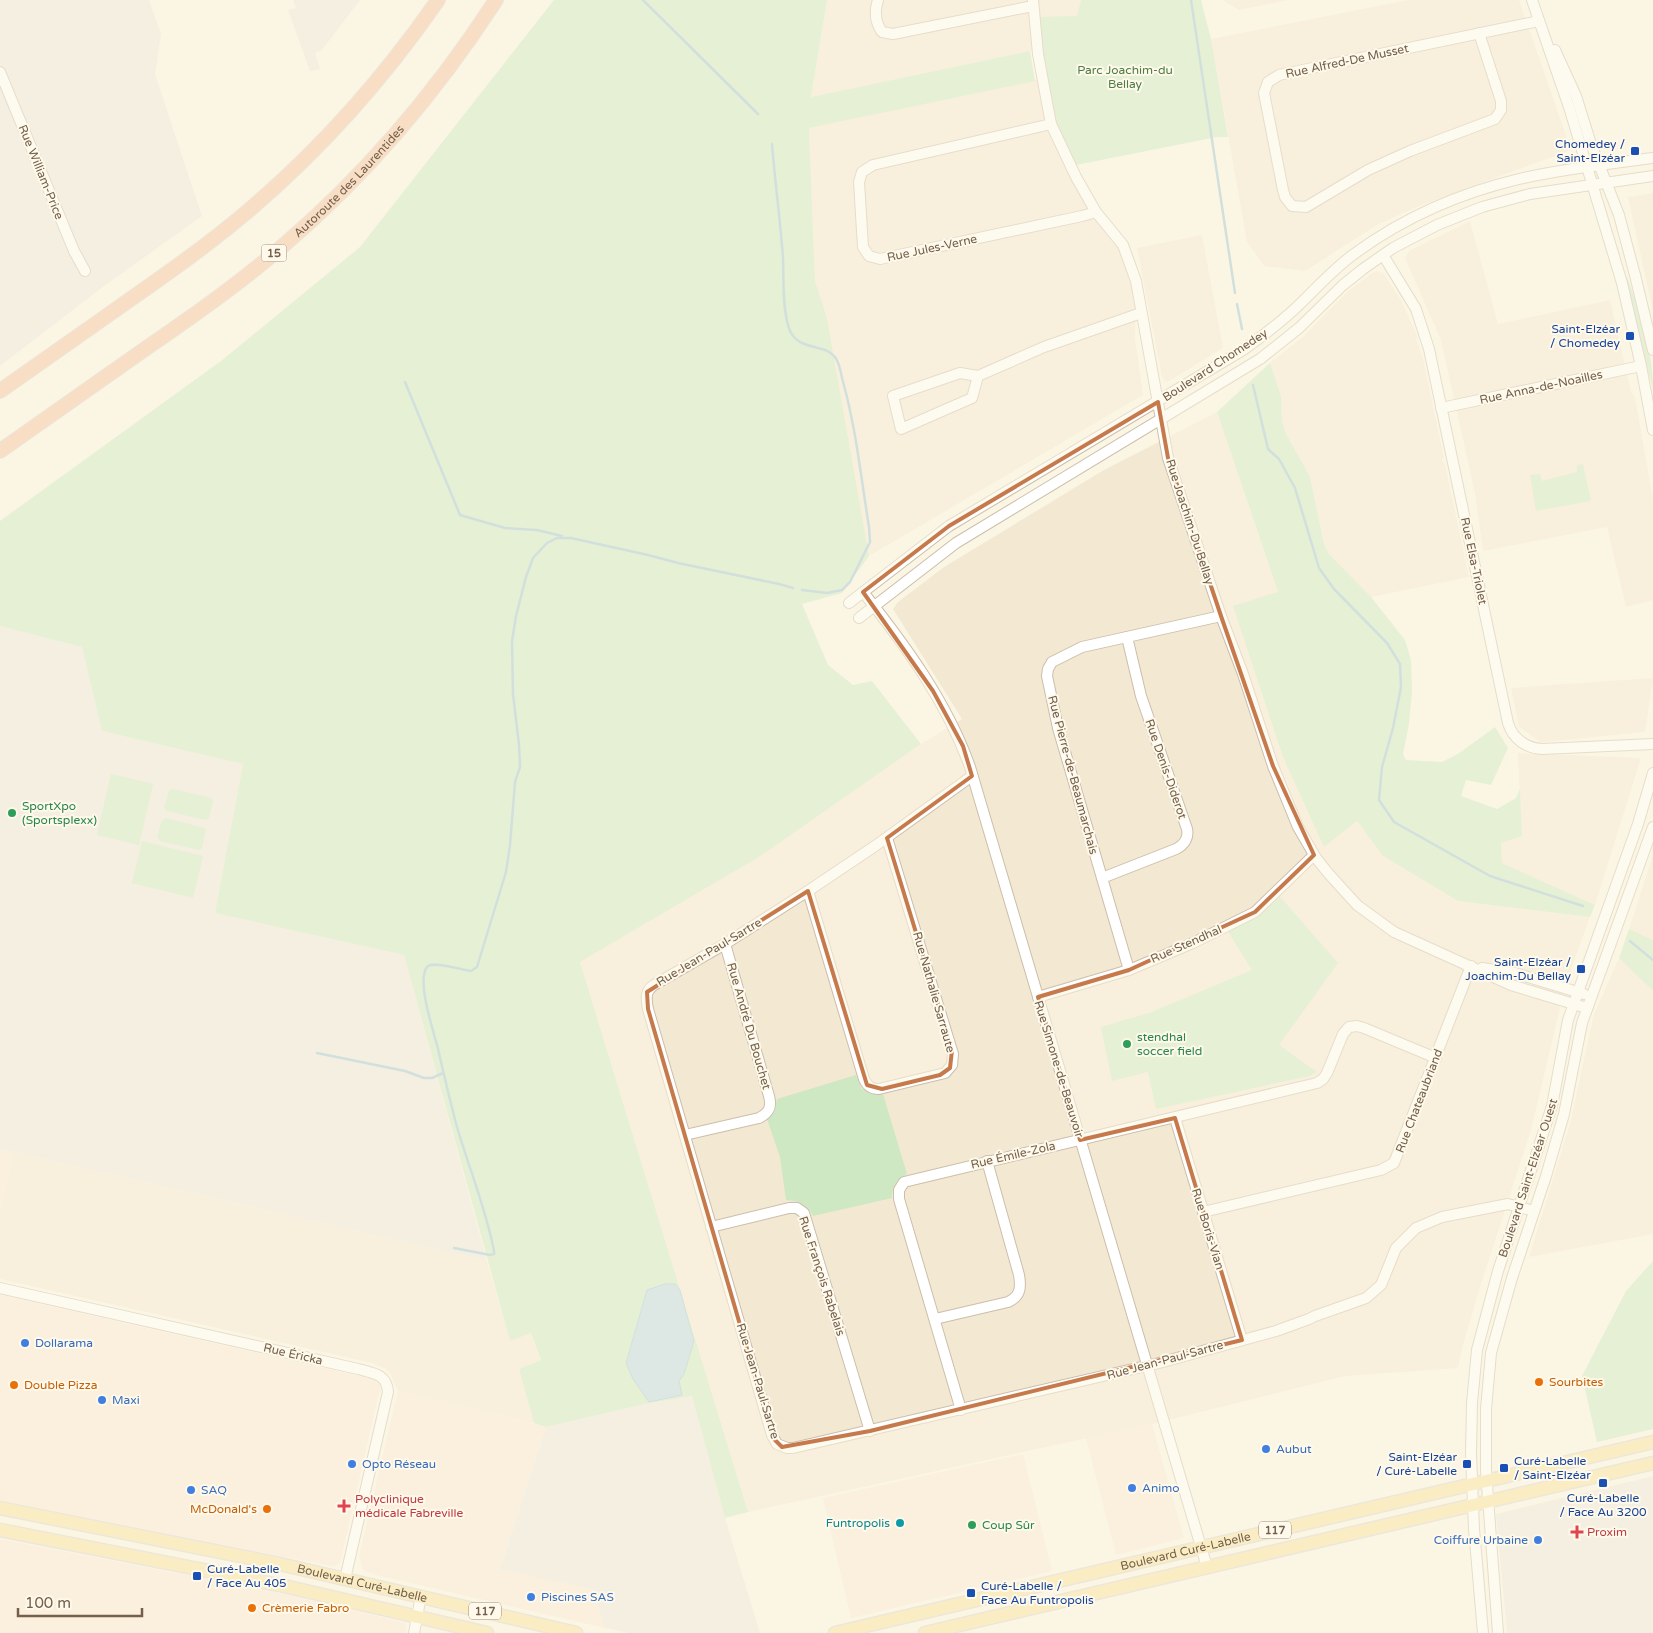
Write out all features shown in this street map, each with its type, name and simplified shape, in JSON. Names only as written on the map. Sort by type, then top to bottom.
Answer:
[{"type":"highway","points":[[0,391],[190,258],[276,187],[325,139],[366,94],[414,34],[438,0]]},
{"type":"highway","name":"Autoroute des Laurentides","points":[[0,451],[208,305],[302,230],[358,175],[412,115],[458,56],[496,0]]},
{"type":"main road","name":"Boulevard Curé-Labelle","points":[[835,1633],[1653,1442]]},
{"type":"main road","name":"Boulevard Curé-Labelle","points":[[925,1633],[958,1629],[1207,1567],[1653,1463]]},
{"type":"main road","name":"Boulevard Curé-Labelle","points":[[0,1508],[272,1562],[421,1596],[549,1630],[576,1633]]},
{"type":"main road","name":"Boulevard Curé-Labelle","points":[[0,1530],[284,1586],[487,1633]]},
{"type":"street","points":[[878,0],[876,24],[882,32],[893,34],[1033,3]]},
{"type":"street","points":[[1532,0],[1588,167],[1622,283],[1653,430]]},
{"type":"street","name":"Rue Joachim-Du Bellay","points":[[1033,3],[1040,66],[1052,124],[1076,177],[1096,212],[1123,245],[1136,281],[1160,420],[1174,478],[1243,674],[1273,766],[1298,827],[1314,855],[1357,905],[1371,917],[1400,936],[1511,985],[1587,1008]]},
{"type":"street","points":[[1539,21],[1559,58],[1576,96],[1591,144],[1607,182],[1632,260],[1653,350]]},
{"type":"street","name":"Rue Alfred-De Musset","points":[[1479,34],[1501,100],[1501,110],[1495,119],[1376,166],[1306,207],[1292,206],[1285,197],[1283,190],[1264,93],[1268,82],[1278,75],[1539,21]]},
{"type":"street","name":"Rue William-Price","points":[[0,72],[74,252],[85,271]]},
{"type":"street","name":"Rue Jules-Verne","points":[[1052,124],[873,165],[868,168],[862,172],[859,182],[863,247],[869,256],[880,259],[1096,212]]},
{"type":"street","name":"Boulevard Chomedey","points":[[849,603],[949,526],[1158,402],[1253,343],[1282,320],[1336,268],[1355,253],[1397,226],[1441,205],[1487,187],[1526,177],[1653,158]]},
{"type":"street","name":"Boulevard Chomedey","points":[[859,618],[961,540],[1240,372],[1271,351],[1308,320],[1343,284],[1384,254],[1432,228],[1482,207],[1530,194],[1653,176]]},
{"type":"street","name":"Rue Elsa-Triolet","points":[[1384,254],[1416,309],[1429,349],[1511,732],[1527,746],[1542,749],[1653,744]]},
{"type":"street","points":[[978,376],[972,398],[901,428],[892,396],[960,373],[978,376],[1044,347],[1141,313]]},
{"type":"street","name":"Rue Anna-de-Noailles","points":[[1441,408],[1641,366]]},
{"type":"street","name":"Rue Simone-de-Beauvoir","points":[[863,592],[934,691],[963,746],[1207,1567]]},
{"type":"street","name":"Rue Pierre-de-Beaumarchais","points":[[1129,970],[1058,728],[1047,672],[1052,662],[1077,649],[1221,616]]},
{"type":"street","name":"Rue Denis-Diderot","points":[[1102,878],[1181,847],[1187,836],[1187,829],[1141,696],[1127,637]]},
{"type":"street","name":"Boulevard Saint-Elzéar Ouest","points":[[1484,1633],[1472,1484],[1471,1417],[1475,1357],[1492,1294],[1552,1106],[1564,1039],[1574,1003],[1638,824],[1653,773]]},
{"type":"street","name":"Rue Jean-Paul-Sartre","points":[[972,776],[887,838],[725,944],[651,987],[646,995],[648,1009],[711,1227],[777,1444],[790,1448],[870,1431],[1148,1366],[1276,1331],[1366,1298],[1381,1285],[1396,1248],[1416,1228],[1442,1217],[1508,1204],[1534,1211]]},
{"type":"street","name":"Boulevard Saint-Elzéar Ouest","points":[[1498,1633],[1486,1481],[1486,1409],[1491,1353],[1512,1278],[1564,1114],[1578,1038],[1587,1008],[1653,827]]},
{"type":"street","name":"Rue Nathalie Sarraute","points":[[808,891],[867,1086],[878,1089],[947,1072],[952,1066],[953,1054],[887,838]]},
{"type":"street","name":"Rue Stendhal","points":[[1038,997],[1129,970],[1193,943],[1255,912],[1314,855]]},
{"type":"street","name":"Rue André Du Bouchet","points":[[685,1135],[758,1118],[765,1115],[770,1106],[769,1096],[725,944]]},
{"type":"street","name":"Rue Joachim-Du Bellay","points":[[1471,966],[1515,973],[1591,996]]},
{"type":"street","name":"Rue Chateaubriand","points":[[1203,1212],[1381,1170],[1391,1166],[1398,1156],[1471,966]]},
{"type":"street","name":"Rue Émile-Zola","points":[[961,1410],[936,1319],[899,1199],[900,1186],[908,1180],[1318,1083],[1326,1076],[1344,1031],[1349,1027],[1364,1028],[1436,1058]]},
{"type":"street","name":"Rue Boris-Vian","points":[[1175,1118],[1242,1340]]},
{"type":"street","points":[[936,1319],[1008,1302],[1017,1297],[1019,1292],[1021,1285],[1019,1276],[987,1162]]},
{"type":"street","name":"Rue François Rabelais","points":[[711,1227],[786,1208],[797,1208],[802,1211],[870,1431]]},
{"type":"street","name":"Rue Éricka","points":[[0,1288],[351,1367],[380,1376],[386,1382],[388,1392],[345,1578]]},
{"type":"street","points":[[414,1633],[421,1596]]},
{"type":"highlighted area","points":[[1158,402],[1168,458],[1221,616],[1273,766],[1314,855],[1255,912],[1129,970],[1038,997],[1080,1140],[1175,1118],[1242,1340],[870,1431],[782,1447],[773,1438],[648,1009],[647,992],[808,891],[867,1085],[882,1089],[940,1075],[950,1068],[952,1050],[887,838],[972,776],[963,746],[933,691],[863,592],[949,526]]},
{"type":"shaded area","points":[[0,0],[149,0],[161,34],[155,74],[202,216],[100,289],[0,366]]},
{"type":"shaded area","points":[[293,0],[360,0],[322,50],[315,53],[320,69],[310,71],[288,10],[296,8]]},
{"type":"shaded area","points":[[827,0],[1081,0],[1078,16],[1038,54],[1030,51],[811,97]]},
{"type":"shaded area","points":[[1222,0],[1288,0],[1239,10]]},
{"type":"shaded area","points":[[1408,0],[1519,0],[1571,150],[1414,208],[1377,225],[1305,271],[1264,266],[1247,242],[1211,39]]},
{"type":"shaded area","points":[[1043,78],[1071,166],[1123,245],[1136,307],[1135,338],[1143,395],[869,556],[827,318],[815,281],[809,128]]},
{"type":"shaded area","points":[[1653,193],[1653,311],[1628,197]]},
{"type":"shaded area","points":[[1470,221],[1498,324],[1610,300],[1631,392],[1635,397],[1653,500],[1653,600],[1626,607],[1607,527],[1483,551],[1475,493],[1441,340],[1405,258],[1409,251]]},
{"type":"shaded area","points":[[1202,235],[1223,348],[1169,381],[1165,381],[1162,377],[1137,248]]},
{"type":"shaded area","points":[[1377,271],[1383,273],[1401,300],[1418,338],[1416,338],[1423,359],[1444,458],[1442,459],[1445,465],[1469,577],[1371,597],[1329,554],[1324,543],[1310,477],[1285,432],[1282,421],[1281,396],[1270,363],[1304,336],[1346,293]]},
{"type":"shaded area","points":[[1217,412],[1278,593],[1234,606],[1324,847],[1357,821],[1383,856],[1458,901],[1590,917],[1558,1005],[1560,1008],[1531,1130],[1479,1290],[1458,1368],[1345,1376],[1152,1424],[748,1512],[580,962],[759,857],[921,744],[962,719],[893,609],[898,602],[944,567],[1104,470]]},
{"type":"shaded area","points":[[0,626],[82,647],[102,731],[243,764],[215,913],[404,955],[487,1261],[0,1149]]},
{"type":"shaded area","points":[[1653,678],[1645,732],[1540,742],[1519,727],[1511,688]]},
{"type":"shaded area","points":[[1518,753],[1641,758],[1595,905],[1502,863],[1501,843],[1522,836]]},
{"type":"shaded area","points":[[1653,855],[1653,940],[1629,929]]},
{"type":"shaded area","points":[[1619,958],[1653,991],[1653,1234],[1529,1257],[1570,1124],[1594,1014]]},
{"type":"shaded area","points":[[0,1149],[13,1152],[0,1211]]},
{"type":"shaded area","points":[[13,1152],[487,1261],[510,1341],[531,1333],[541,1361],[519,1369],[534,1423],[398,1391],[390,1373],[372,1363],[0,1279],[0,1211]]},
{"type":"shaded area","points":[[0,1295],[372,1379],[377,1382],[380,1385],[381,1392],[379,1392],[340,1563],[331,1566],[0,1500]]},
{"type":"shaded area","points":[[398,1391],[546,1427],[500,1568],[593,1589],[605,1628],[372,1574],[363,1570],[359,1556]]},
{"type":"shaded area","points":[[692,1396],[725,1518],[760,1633],[629,1633],[605,1628],[593,1589],[500,1569],[546,1427],[645,1404]]},
{"type":"shaded area","points":[[1152,1424],[1184,1538],[1116,1555],[1086,1438]]},
{"type":"shaded area","points":[[1023,1454],[1052,1571],[851,1618],[823,1498]]},
{"type":"shaded area","points":[[1653,1476],[1653,1633],[1507,1633],[1496,1514]]},
{"type":"shaded area","points":[[0,1539],[274,1592],[336,1606],[405,1623],[407,1627],[406,1633],[0,1633]]},
{"type":"green space","points":[[554,0],[827,0],[811,97],[1030,51],[1035,81],[809,128],[815,281],[827,318],[869,556],[842,593],[802,604],[828,665],[853,685],[872,681],[921,744],[759,857],[580,962],[748,1512],[725,1518],[692,1396],[645,1404],[546,1427],[534,1423],[519,1369],[541,1360],[531,1333],[510,1341],[404,955],[215,913],[243,764],[102,731],[82,647],[0,626],[0,521],[221,361],[360,247]],"holes":[[[665,1284],[675,1284],[680,1290],[694,1341],[684,1374],[679,1381],[626,1363],[647,1291]]]},
{"type":"green space","name":"Parc Joachim-du Bellay","points":[[1081,0],[1201,0],[1211,39],[1228,137],[1217,137],[1071,166],[1051,124],[1035,17],[1077,16]]},
{"type":"green space","points":[[1625,277],[1627,277],[1632,290],[1645,332],[1651,360],[1653,389],[1645,361]]},
{"type":"green space","points":[[1270,363],[1281,396],[1282,421],[1285,432],[1310,477],[1324,544],[1329,554],[1371,597],[1405,640],[1411,660],[1412,691],[1409,724],[1403,754],[1406,760],[1442,762],[1458,754],[1495,727],[1508,748],[1491,785],[1466,780],[1461,796],[1497,809],[1516,798],[1520,789],[1522,836],[1501,843],[1502,863],[1595,905],[1590,917],[1458,901],[1383,856],[1357,821],[1324,847],[1283,757],[1233,606],[1278,592],[1217,412]]},
{"type":"green space","points":[[1583,464],[1591,501],[1536,511],[1530,475],[1540,474],[1542,481],[1577,472],[1577,465]]},
{"type":"green space","points":[[111,774],[153,784],[139,845],[97,835]]},
{"type":"green space","points":[[173,789],[211,798],[213,801],[209,818],[206,820],[167,811],[164,808],[169,791]]},
{"type":"green space","points":[[166,818],[204,828],[206,830],[202,848],[199,850],[160,841],[157,837],[162,820]]},
{"type":"green space","points":[[142,841],[203,856],[193,898],[132,883]]},
{"type":"green space","points":[[1276,892],[1338,963],[1279,1045],[1317,1072],[1310,1076],[1156,1109],[1148,1072],[1112,1081],[1101,1027],[1152,1012],[1252,970],[1225,927]]},
{"type":"green space","points":[[1629,929],[1653,940],[1653,991],[1619,958]]},
{"type":"green space","points":[[856,1075],[862,1089],[883,1094],[907,1174],[896,1183],[892,1198],[813,1216],[802,1204],[786,1200],[780,1157],[767,1119],[774,1112],[777,1099]]},
{"type":"green space","points":[[1653,1261],[1653,1429],[1597,1442],[1582,1376],[1626,1291]]},
{"type":"water","points":[[665,1284],[675,1284],[680,1290],[694,1341],[684,1374],[679,1381],[682,1395],[649,1402],[633,1379],[626,1363],[647,1290]]},
{"type":"waterway","points":[[643,0],[758,114]]},
{"type":"waterway","points":[[1191,0],[1235,293]]},
{"type":"waterway","points":[[772,144],[783,257],[784,300],[788,325],[797,340],[830,352],[838,362],[855,434],[869,527],[870,542],[850,582],[842,590],[827,593],[802,590]]},
{"type":"waterway","points":[[1237,304],[1242,329]]},
{"type":"waterway","points":[[405,382],[460,515],[505,528],[537,530],[562,536]]},
{"type":"waterway","points":[[1253,385],[1268,449],[1279,459],[1295,488],[1319,568],[1334,589],[1387,643],[1400,664],[1401,687],[1393,728],[1382,767],[1379,800],[1394,822],[1490,876],[1583,906]]},
{"type":"waterway","points":[[454,1248],[490,1255],[494,1254],[487,1220],[457,1127],[430,1019],[425,995],[424,974],[430,965],[441,965],[471,971],[477,967],[506,872],[515,782],[520,767],[513,694],[512,641],[516,616],[533,558],[547,543],[557,538],[571,538],[793,588]]},
{"type":"waterway","points":[[1630,941],[1653,960]]},
{"type":"waterway","points":[[317,1053],[405,1071],[424,1078],[432,1078],[443,1073]]},
{"type":"place","name":"Chomedey / Saint-Elzéar","points":[[1635,151]]},
{"type":"place","name":"Saint-Elzéar / Chomedey","points":[[1630,336]]},
{"type":"place","name":"SportXpo (Sportsplexx)","points":[[12,813]]},
{"type":"place","name":"Saint-Elzéar / Joachim-Du Bellay","points":[[1581,969]]},
{"type":"place","name":"stendhal soccer field","points":[[1127,1044]]},
{"type":"place","name":"Dollarama","points":[[25,1343]]},
{"type":"place","name":"Sourbites","points":[[1539,1382]]},
{"type":"place","name":"Double Pizza","points":[[14,1385]]},
{"type":"place","name":"Maxi","points":[[102,1400]]},
{"type":"place","name":"Aubut","points":[[1266,1449]]},
{"type":"place","name":"Opto Réseau","points":[[352,1464]]},
{"type":"place","name":"Saint-Elzéar / Curé-Labelle","points":[[1467,1464]]},
{"type":"place","name":"Curé-Labelle / Saint-Elzéar","points":[[1504,1468]]},
{"type":"place","name":"Curé-Labelle / Face Au 3200","points":[[1603,1483]]},
{"type":"place","name":"Animo","points":[[1132,1488]]},
{"type":"place","name":"SAQ","points":[[191,1490]]},
{"type":"place","name":"Polyclinique médicale Fabreville","points":[[344,1506]]},
{"type":"place","name":"McDonald's","points":[[267,1509]]},
{"type":"place","name":"Funtropolis","points":[[900,1523]]},
{"type":"place","name":"Coup Sûr","points":[[972,1525]]},
{"type":"place","name":"Proxim","points":[[1577,1532]]},
{"type":"place","name":"Coiffure Urbaine","points":[[1538,1540]]},
{"type":"place","name":"Curé-Labelle / Face Au 405","points":[[197,1576]]},
{"type":"place","name":"Curé-Labelle / Face Au Funtropolis","points":[[971,1593]]},
{"type":"place","name":"Piscines SAS","points":[[531,1597]]},
{"type":"place","name":"Crèmerie Fabro","points":[[252,1608]]}]
